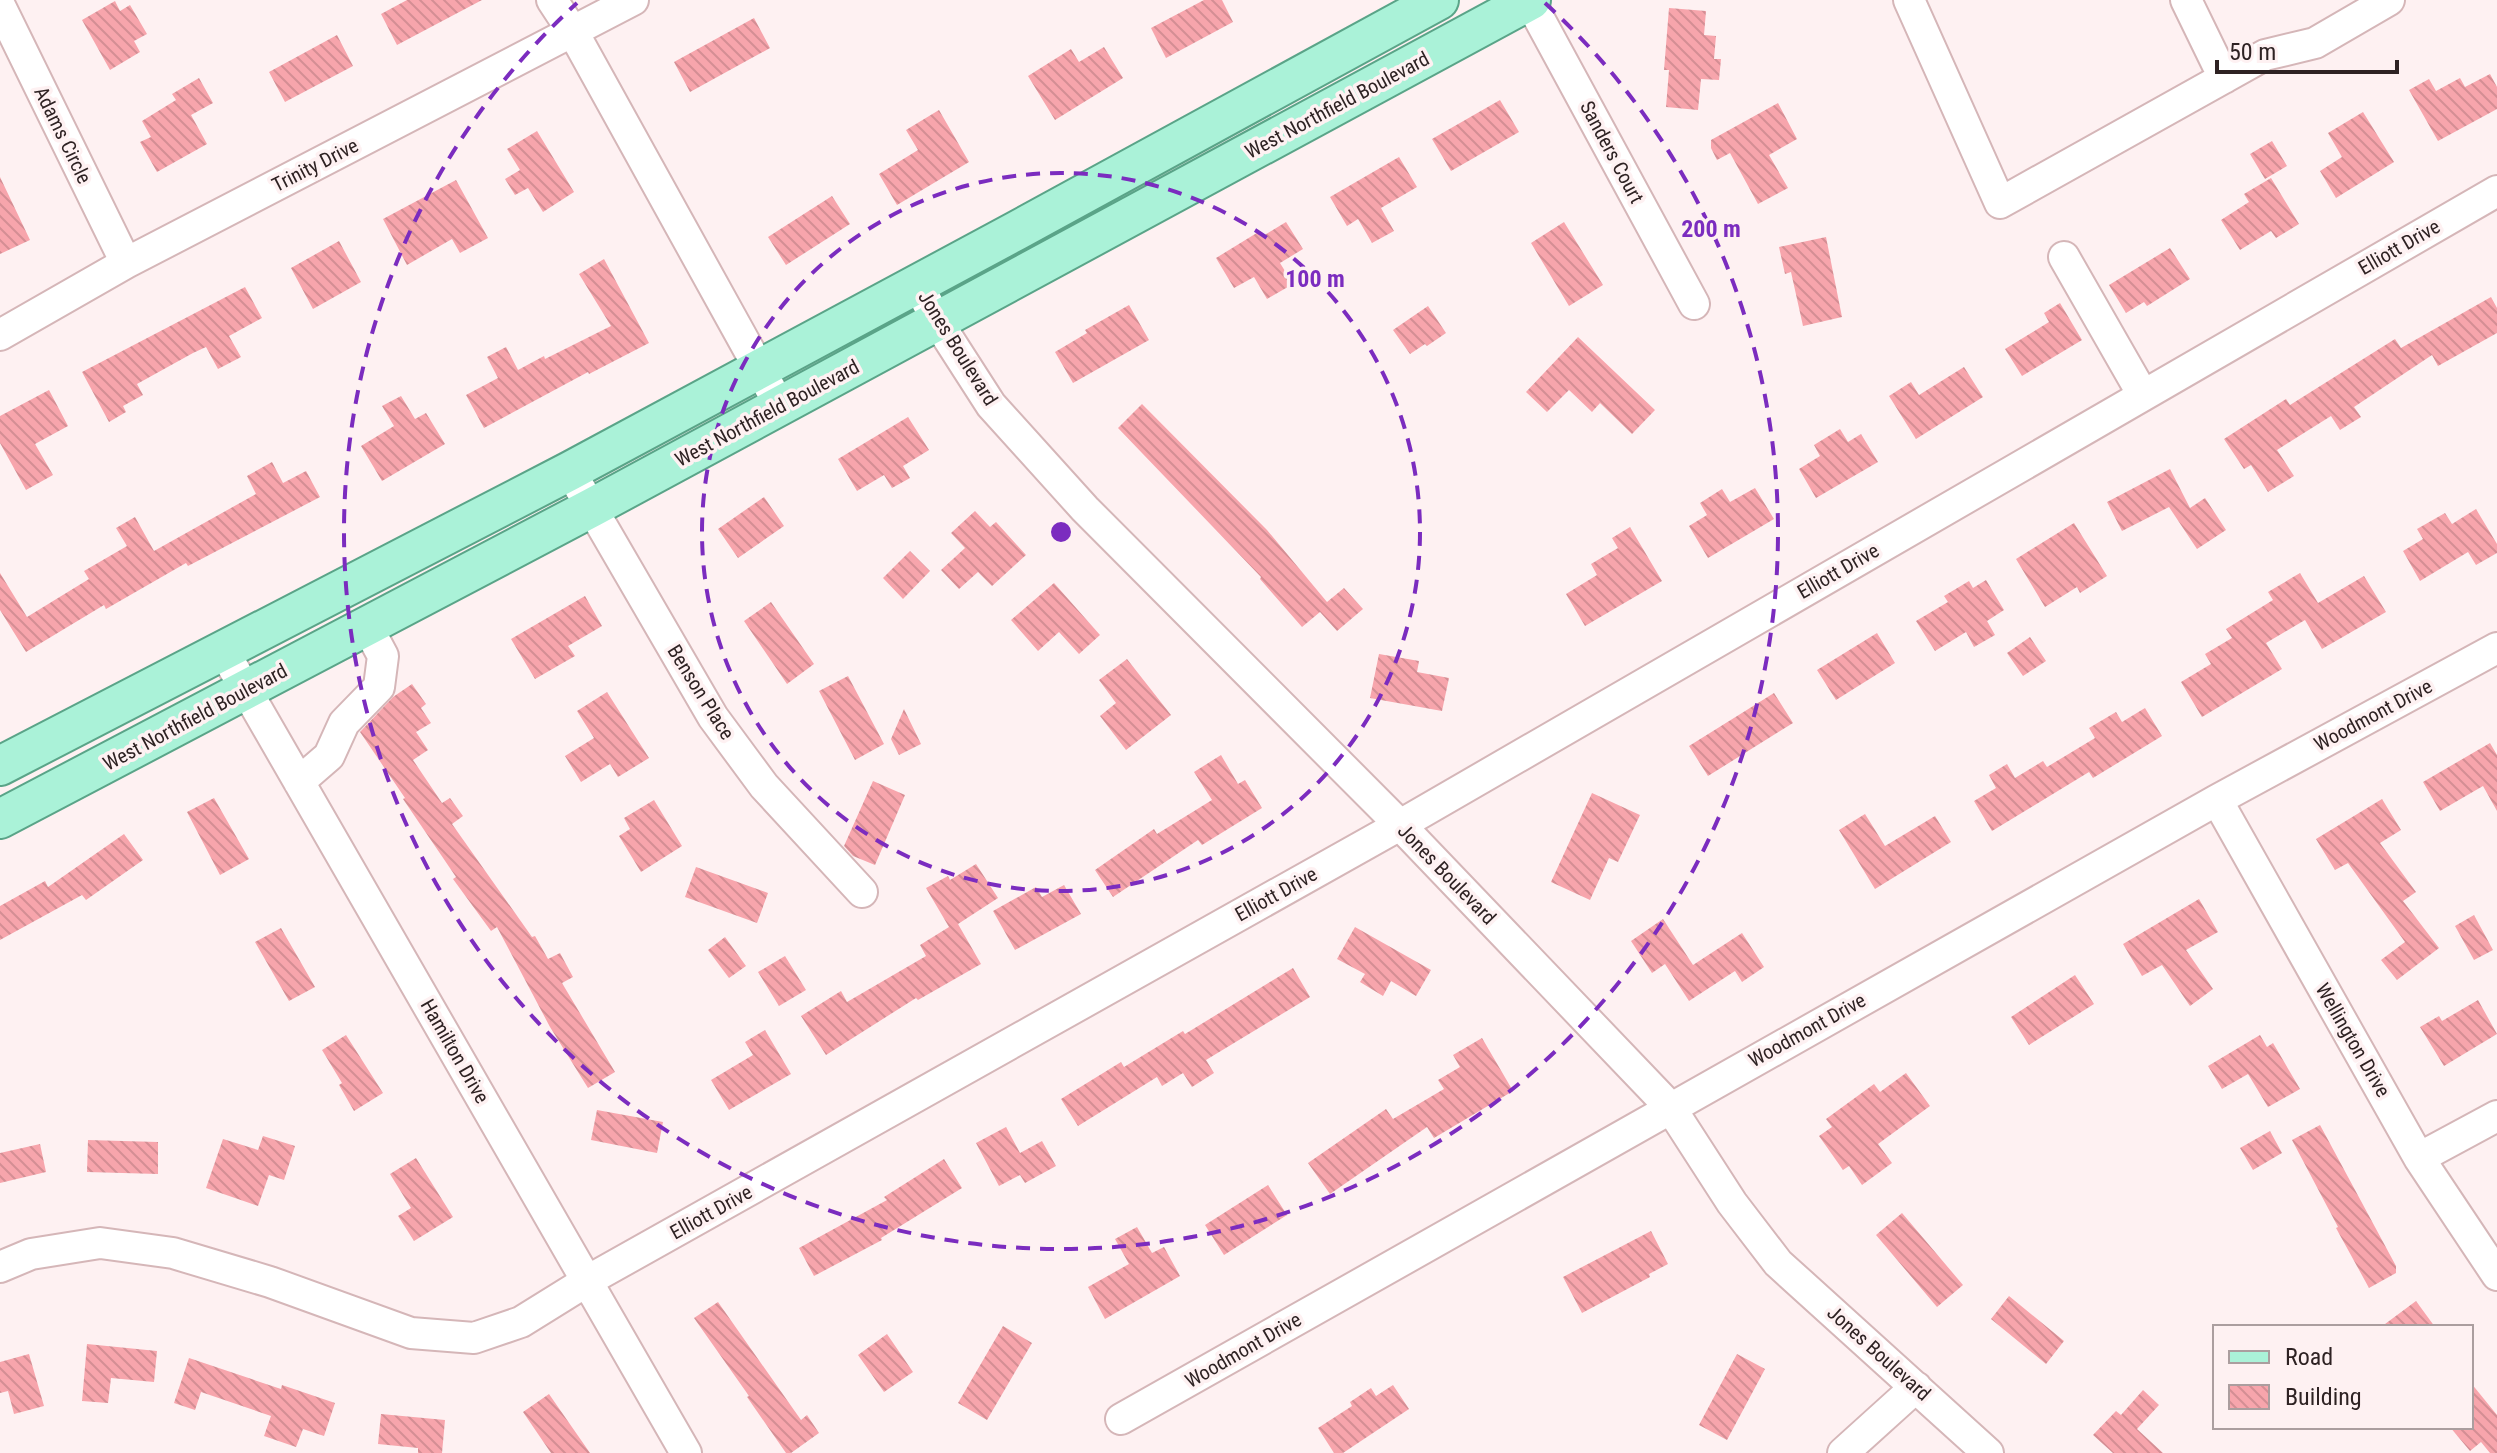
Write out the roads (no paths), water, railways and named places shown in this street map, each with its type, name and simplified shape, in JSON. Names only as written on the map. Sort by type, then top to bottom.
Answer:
[{"type":"main road","name":"West Northfield Boulevard","points":[[0,766],[570,471],[1439,0]]},
{"type":"main road","name":"West Northfield Boulevard","points":[[0,819],[593,507],[1530,0]]},
{"type":"street","points":[[552,0],[573,32],[780,406]]},
{"type":"street","name":"Trinity Drive","points":[[0,335],[126,263],[633,0]]},
{"type":"street","name":"Sanders Court","points":[[1530,0],[1694,304]]},
{"type":"street","points":[[1909,0],[2000,203],[2265,55],[2315,43],[2389,0]]},
{"type":"street","points":[[2186,0],[2224,78]]},
{"type":"street","name":"Adams Circle","points":[[0,6],[126,263]]},
{"type":"street","name":"Elliott Drive","points":[[0,1267],[31,1254],[100,1243],[158,1251],[270,1282],[411,1333],[474,1338],[521,1322],[587,1281],[1400,825],[2497,191]]},
{"type":"street","points":[[2064,257],[2143,395]]},
{"type":"street","name":"Jones Boulevard","points":[[917,283],[937,321],[991,405],[1085,509],[1400,825],[1670,1107],[1732,1203],[1778,1263],[1988,1453]]},
{"type":"street","name":"Benson Place","points":[[570,471],[713,717],[764,786],[862,892]]},
{"type":"street","points":[[299,782],[329,756],[344,723],[379,687],[383,656],[367,626]]},
{"type":"street","name":"Woodmont Drive","points":[[1121,1419],[2217,800],[2497,648]]},
{"type":"street","name":"Hamilton Drive","points":[[223,650],[686,1453]]},
{"type":"street","name":"Wellington Drive","points":[[2217,800],[2419,1158],[2497,1275]]},
{"type":"street","points":[[2419,1158],[2497,1116]]},
{"type":"street","points":[[1843,1453],[1916,1387]]}]
